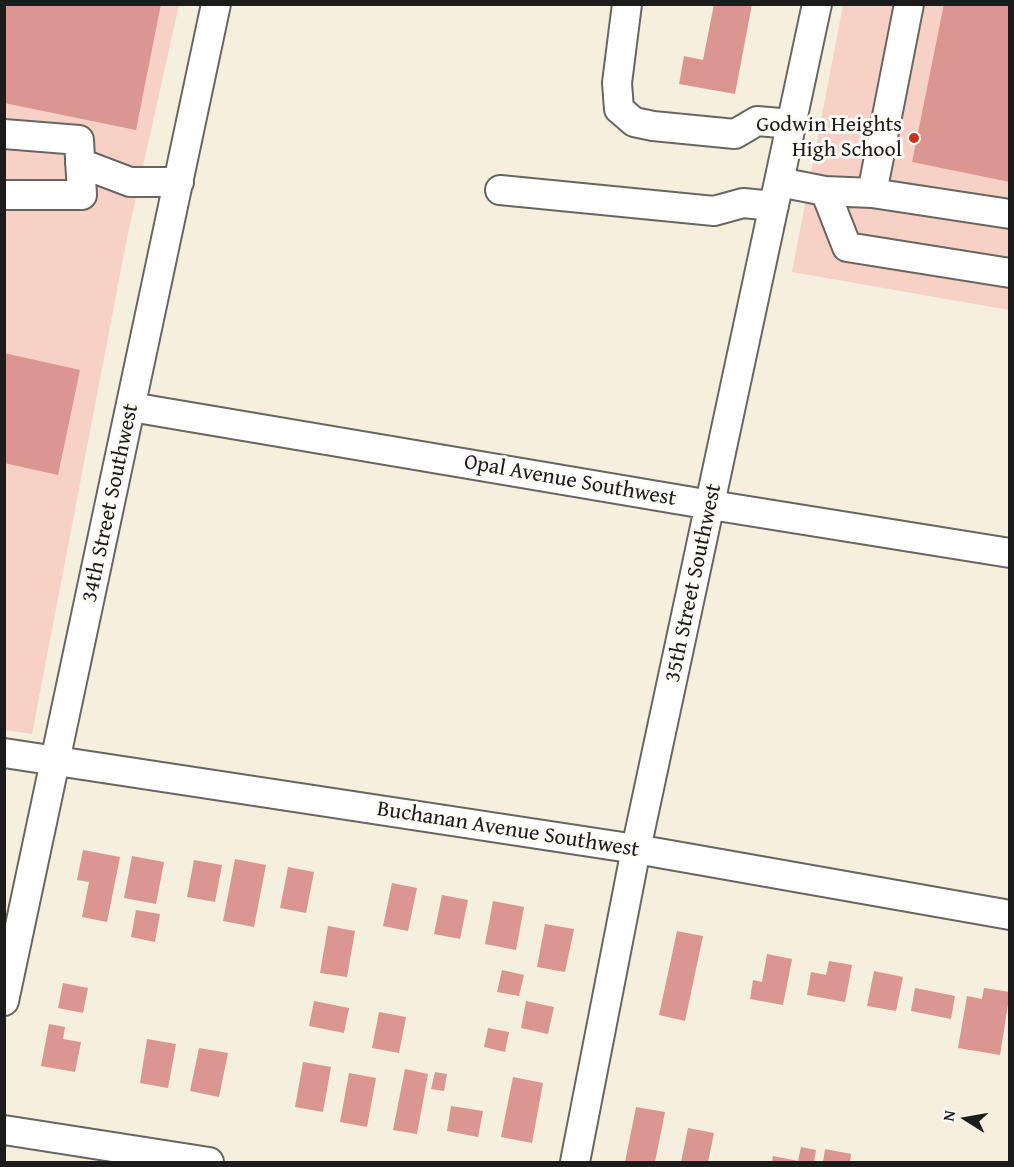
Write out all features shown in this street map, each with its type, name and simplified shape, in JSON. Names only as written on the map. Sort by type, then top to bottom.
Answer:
[{"type":"street","name":"34th Street Southwest","points":[[4,1001],[57,761],[216,4]]},
{"type":"street","points":[[627,4],[617,83],[619,110],[634,122],[735,134],[757,120],[792,124]]},
{"type":"street","name":"35th Street Southwest","points":[[575,1162],[636,849],[817,4]]},
{"type":"street","points":[[872,193],[909,4]]},
{"type":"street","points":[[4,134],[79,140],[82,195],[4,195]]},
{"type":"street","points":[[80,163],[130,182],[179,182]]},
{"type":"street","points":[[500,190],[714,211],[777,194],[825,191],[872,193],[1010,214]]},
{"type":"street","points":[[825,191],[847,247],[1010,273]]},
{"type":"street","name":"Opal Avenue Southwest","points":[[131,407],[1010,553]]},
{"type":"street","name":"Buchanan Avenue Southwest","points":[[4,753],[636,849],[1010,915]]},
{"type":"street","points":[[4,1130],[209,1162]]},
{"type":"shaded area","points":[[4,5],[179,5],[127,238],[32,734],[4,730]]},
{"type":"shaded area","name":"Godwin Heights High School","points":[[843,5],[1009,5],[1009,310],[792,272]]},
{"type":"building","points":[[4,4],[161,4],[136,130],[4,103]]},
{"type":"building","points":[[714,4],[752,4],[735,94],[679,84],[684,56],[703,60]]},
{"type":"building","name":"Godwin Heights High School","points":[[944,4],[1010,4],[1010,182],[912,162]]},
{"type":"building","points":[[4,353],[80,370],[58,475],[4,463]]},
{"type":"building","points":[[83,850],[120,857],[107,922],[82,917],[89,882],[77,880]]},
{"type":"building","points":[[132,856],[164,862],[156,904],[124,898]]},
{"type":"building","points":[[235,859],[266,865],[254,927],[223,921]]},
{"type":"building","points":[[194,860],[222,865],[215,902],[187,897]]},
{"type":"building","points":[[288,867],[314,872],[306,913],[280,908]]},
{"type":"building","points":[[392,883],[417,888],[408,931],[383,926]]},
{"type":"building","points":[[442,895],[468,900],[460,939],[434,934]]},
{"type":"building","points":[[493,901],[524,907],[516,950],[485,944]]},
{"type":"building","points":[[136,910],[160,914],[155,942],[131,937]]},
{"type":"building","points":[[545,924],[574,929],[565,972],[537,967]]},
{"type":"building","points":[[328,926],[355,931],[347,977],[320,973]]},
{"type":"building","points":[[677,931],[703,936],[685,1021],[659,1015]]},
{"type":"building","points":[[767,954],[792,959],[783,1005],[750,999],[753,980],[762,982]]},
{"type":"building","points":[[829,961],[852,965],[845,1002],[807,995],[811,972],[826,975]]},
{"type":"building","points":[[502,970],[524,975],[519,996],[497,992]]},
{"type":"building","points":[[874,971],[903,977],[896,1011],[867,1006]]},
{"type":"building","points":[[63,983],[88,988],[83,1013],[58,1008]]},
{"type":"building","points":[[915,988],[955,996],[951,1019],[911,1011]]},
{"type":"building","points":[[984,988],[1010,992],[1000,1055],[958,1048],[967,996],[982,999]]},
{"type":"building","points":[[314,1001],[349,1008],[344,1033],[309,1026]]},
{"type":"building","points":[[526,1001],[554,1007],[548,1034],[521,1028]]},
{"type":"building","points":[[379,1012],[406,1017],[399,1053],[372,1048]]},
{"type":"building","points":[[49,1024],[65,1027],[63,1039],[81,1042],[75,1072],[41,1066]]},
{"type":"building","points":[[488,1028],[509,1032],[505,1052],[484,1047]]},
{"type":"building","points":[[147,1039],[176,1044],[168,1088],[140,1083]]},
{"type":"building","points":[[199,1048],[228,1053],[219,1097],[190,1091]]},
{"type":"building","points":[[303,1062],[331,1067],[323,1112],[295,1107]]},
{"type":"building","points":[[405,1069],[428,1074],[417,1134],[393,1130]]},
{"type":"building","points":[[435,1072],[447,1074],[444,1091],[431,1089]]},
{"type":"building","points":[[349,1073],[376,1078],[367,1127],[340,1122]]},
{"type":"building","points":[[513,1077],[543,1083],[532,1143],[501,1137]]},
{"type":"building","points":[[451,1106],[483,1111],[478,1137],[447,1131]]},
{"type":"building","points":[[636,1107],[665,1112],[655,1162],[625,1162]]},
{"type":"building","points":[[688,1128],[714,1133],[708,1162],[681,1162]]},
{"type":"building","points":[[801,1147],[816,1150],[814,1162],[772,1162],[773,1156],[798,1161]]},
{"type":"building","points":[[825,1149],[851,1154],[850,1162],[823,1162]]},
{"type":"place","name":"Godwin Heights High School","points":[[914,138]]}]
